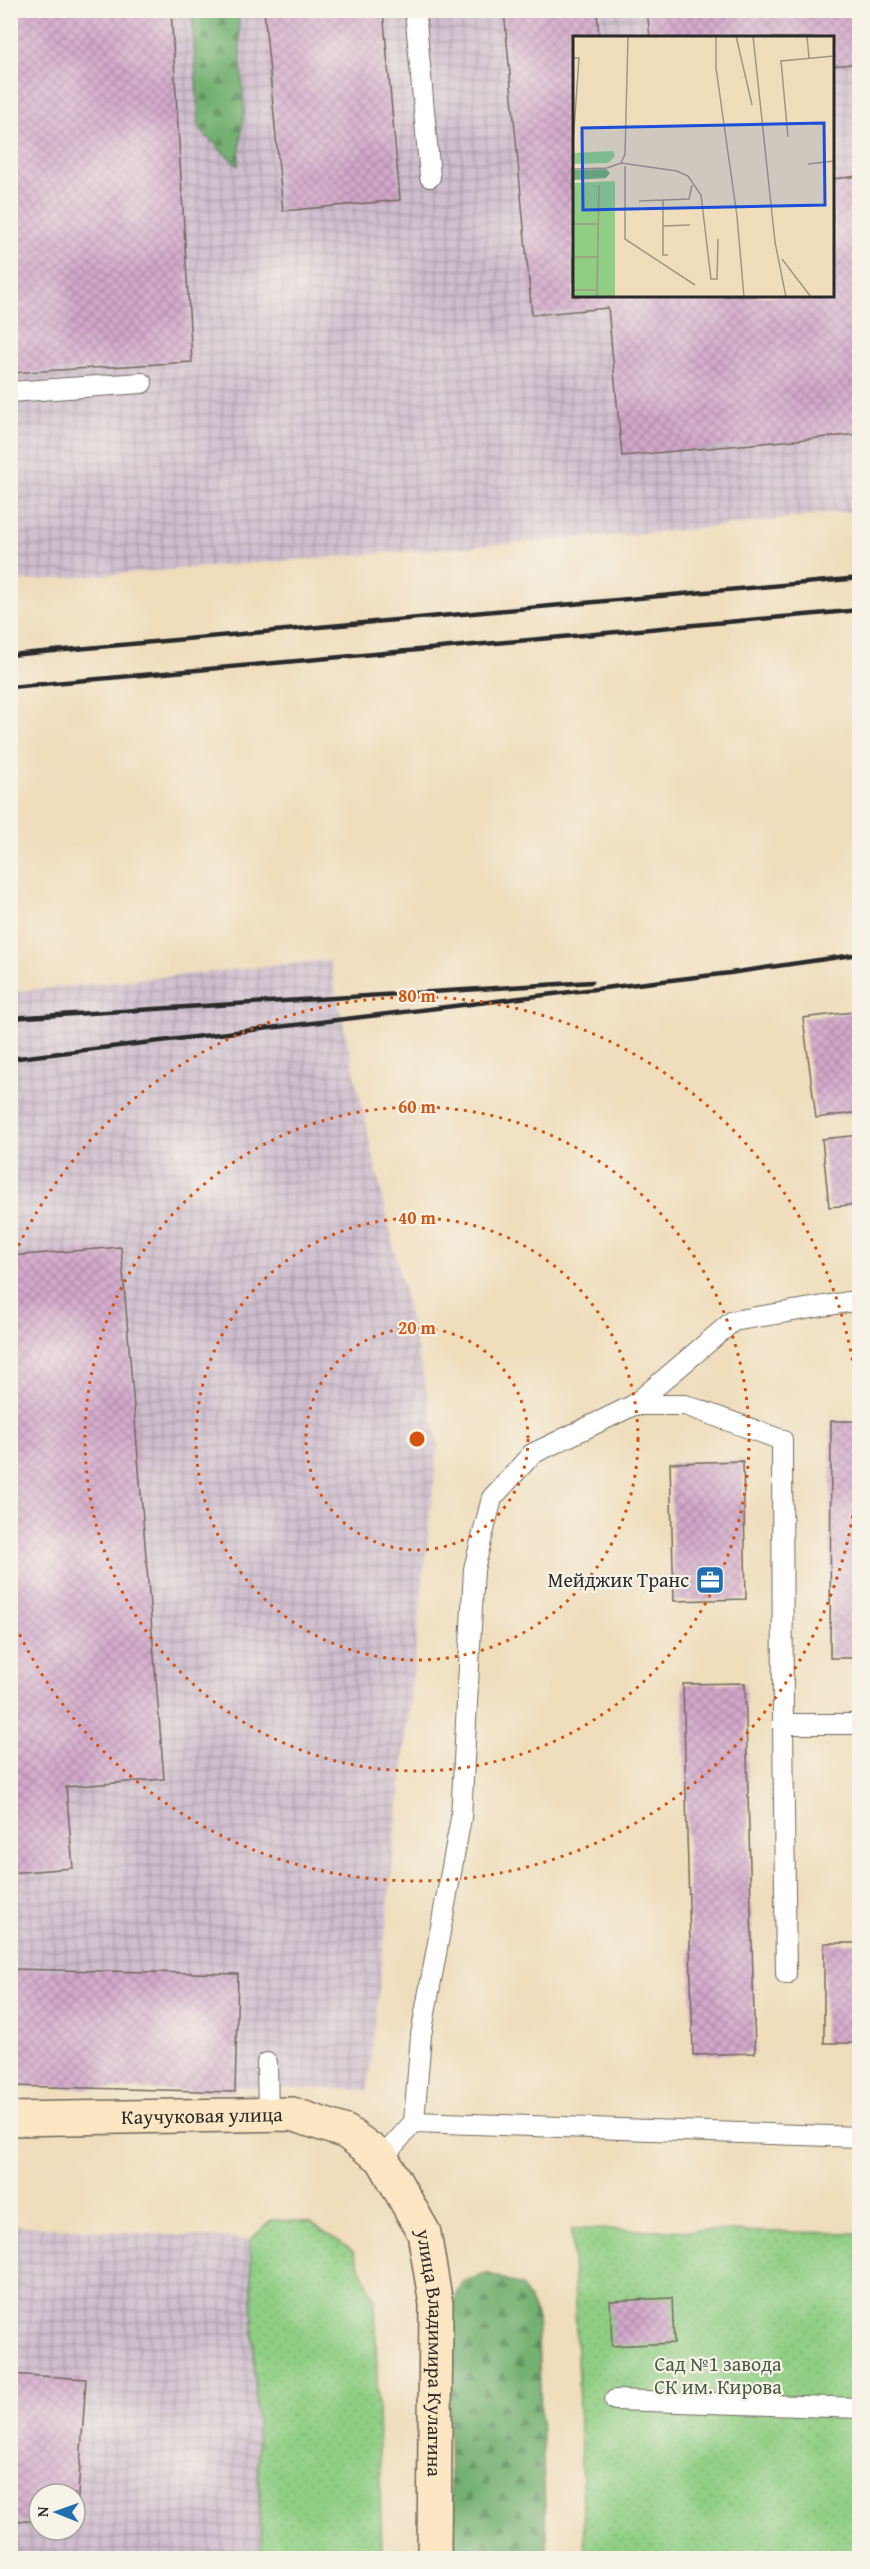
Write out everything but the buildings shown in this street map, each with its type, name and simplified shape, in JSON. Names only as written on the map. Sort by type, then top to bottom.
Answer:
[{"type":"street","name":"Каучуковая улица","points":[[10,2119],[292,2114],[346,2132],[382,2158]]},
{"type":"street","name":"улица Владимира Кулагина","points":[[382,2158],[424,2233],[436,2304],[434,2559]]},
{"type":"lane","points":[[416,10],[430,177]]},
{"type":"lane","points":[[10,392],[142,383]]},
{"type":"lane","points":[[382,2158],[414,2122],[421,2035],[461,1818],[474,1569],[492,1498],[532,1454],[634,1405],[733,1321],[860,1300]]},
{"type":"lane","points":[[634,1405],[685,1405],[782,1440],[786,1974]]},
{"type":"lane","points":[[783,1724],[860,1724]]},
{"type":"lane","points":[[267,2062],[268,2115]]},
{"type":"lane","points":[[414,2122],[860,2137]]},
{"type":"lane","points":[[615,2400],[860,2408]]},
{"type":"shaded area","points":[[11,11],[859,11],[859,510],[695,529],[11,582]]},
{"type":"shaded area","points":[[329,960],[438,1443],[368,2090],[11,2081],[11,992]]},
{"type":"shaded area","points":[[10,2225],[250,2240],[262,2558],[11,2558]]},
{"type":"green space","points":[[192,11],[238,11],[244,110],[238,166],[199,129]]},
{"type":"green space","points":[[272,2220],[310,2222],[353,2251],[375,2301],[382,2558],[262,2558],[250,2240]]},
{"type":"green space","name":"Сад №1 завода СК им. Кирова","points":[[572,2229],[859,2233],[859,2558],[585,2558]]},
{"type":"green space","points":[[487,2273],[522,2286],[537,2315],[547,2558],[451,2558],[447,2316],[463,2282]]},
{"type":"railway","points":[[10,655],[860,578]]},
{"type":"railway","points":[[10,687],[860,610]]},
{"type":"railway","points":[[10,1059],[730,973],[860,954]]},
{"type":"railway","points":[[10,1018],[592,982]]},
{"type":"place","name":"Мейджик Транс","points":[[710,1580]]}]
